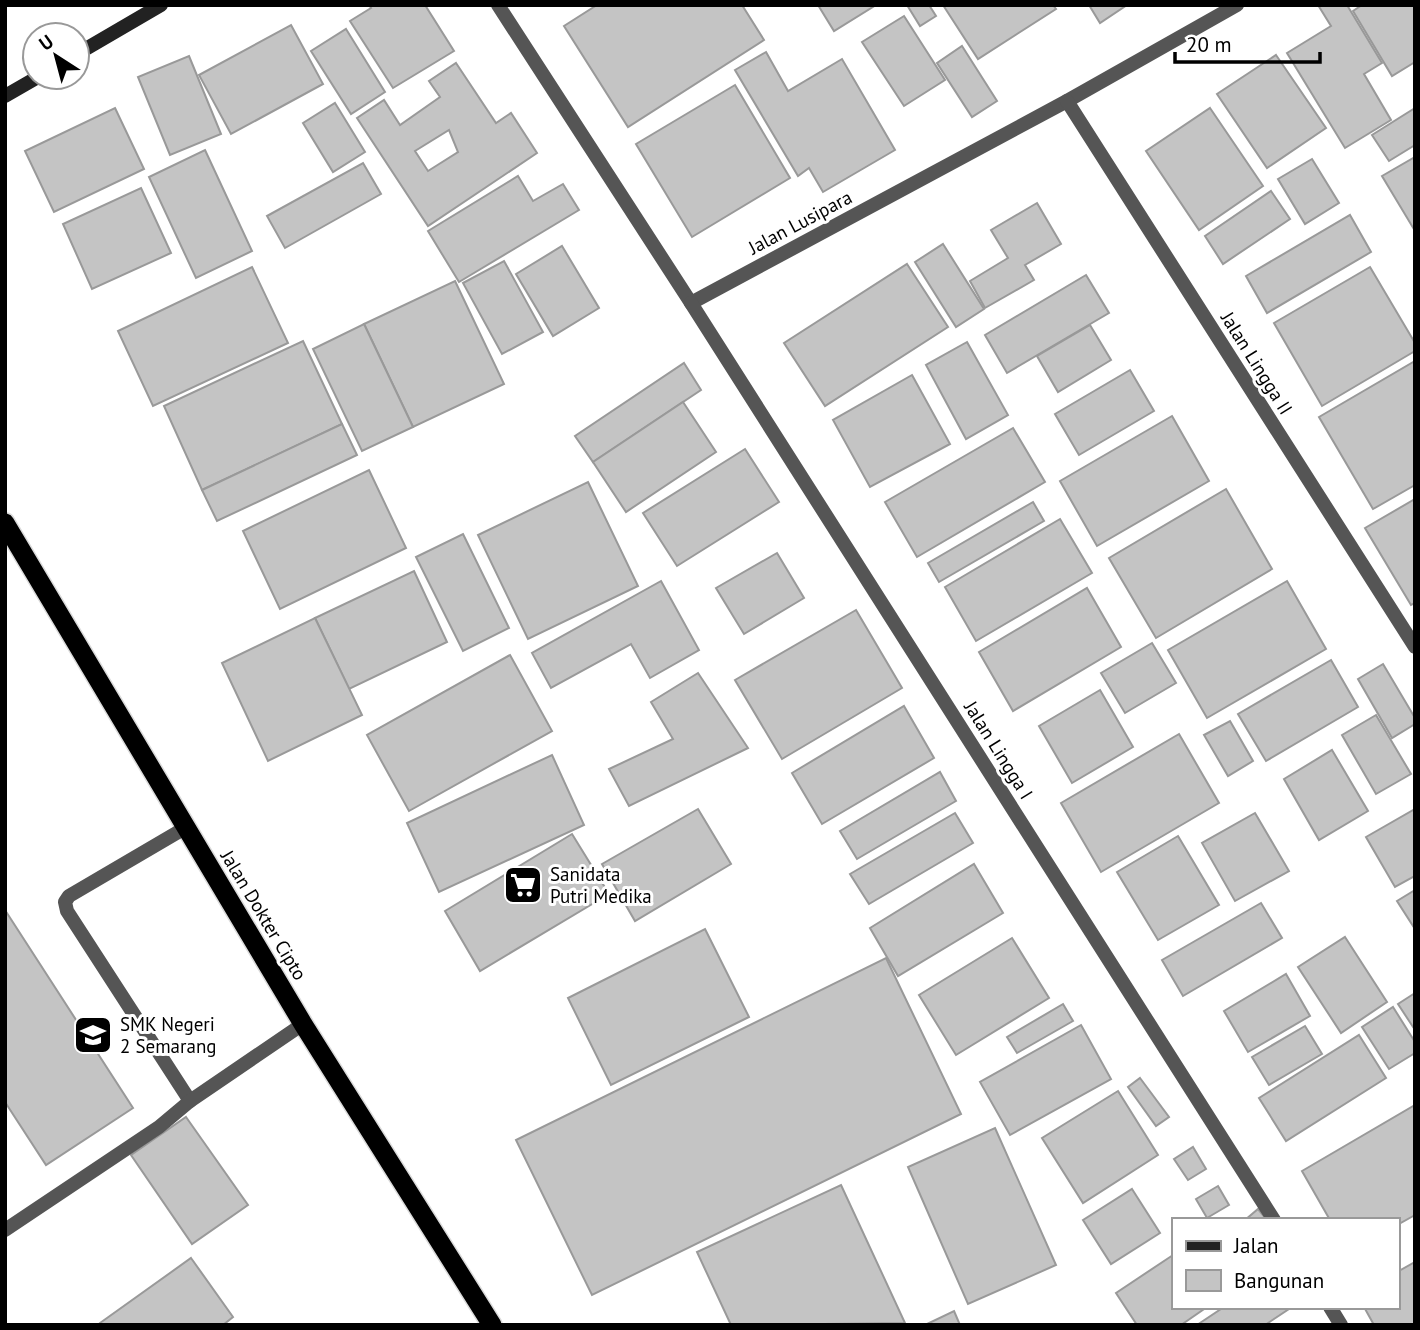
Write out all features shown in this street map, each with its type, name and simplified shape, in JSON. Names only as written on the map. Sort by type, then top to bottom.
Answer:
[{"type":"highway","name":"Jalan Dokter Cipto","points":[[5,523],[303,1024],[492,1325]]},
{"type":"main road","points":[[91,46],[161,5]]},
{"type":"main road","points":[[5,96],[21,87]]},
{"type":"street","points":[[498,5],[691,303]]},
{"type":"street","name":"Jalan Lusipara","points":[[691,303],[1067,101],[1237,5]]},
{"type":"street","name":"Jalan Lingga II","points":[[1067,101],[1415,647]]},
{"type":"street","name":"Jalan Lingga I","points":[[691,303],[1273,1218]]},
{"type":"street","points":[[185,828],[69,896],[65,902],[67,911],[190,1101]]},
{"type":"street","points":[[5,1230],[159,1128],[190,1101],[303,1024]]},
{"type":"street","points":[[1331,1309],[1341,1325]]},
{"type":"building","points":[[369,5],[425,5],[454,51],[393,88],[350,21],[371,8]]},
{"type":"building","points":[[597,5],[742,5],[764,40],[628,127],[564,26]]},
{"type":"building","points":[[818,5],[876,5],[834,31]]},
{"type":"building","points":[[907,5],[929,5],[936,16],[920,26]]},
{"type":"building","points":[[943,5],[1053,5],[1056,9],[978,59]]},
{"type":"building","points":[[1089,5],[1127,5],[1100,23]]},
{"type":"building","points":[[1318,5],[1347,5],[1382,63],[1364,74],[1391,120],[1345,148],[1287,53],[1331,26]]},
{"type":"building","points":[[1362,5],[1415,5],[1415,62],[1392,76],[1353,11]]},
{"type":"building","points":[[904,16],[945,80],[904,106],[862,42]]},
{"type":"building","points":[[291,25],[323,84],[231,134],[199,75]]},
{"type":"building","points":[[346,29],[385,92],[351,114],[311,51]]},
{"type":"building","points":[[962,46],[997,101],[972,117],[937,63]]},
{"type":"building","points":[[766,52],[788,91],[842,59],[895,150],[823,192],[809,168],[798,176],[735,70]]},
{"type":"building","points":[[1276,55],[1326,128],[1267,168],[1217,94]]},
{"type":"building","points":[[189,56],[221,134],[170,155],[138,77]]},
{"type":"building","points":[[456,63],[496,123],[511,113],[537,153],[428,226],[357,118],[384,100],[400,125],[440,97],[429,81]],"holes":[[[449,130],[458,152],[428,171],[415,151]]]},
{"type":"building","points":[[735,85],[790,178],[692,237],[636,144]]},
{"type":"building","points":[[335,103],[365,152],[333,172],[303,123]]},
{"type":"building","points":[[115,108],[144,169],[54,212],[25,151]]},
{"type":"building","points":[[1210,108],[1263,186],[1199,230],[1146,151]]},
{"type":"building","points":[[1415,108],[1415,145],[1389,161],[1372,135]]},
{"type":"building","points":[[205,150],[252,251],[196,278],[149,177]]},
{"type":"building","points":[[1415,157],[1415,231],[1382,176]]},
{"type":"building","points":[[1312,159],[1339,203],[1305,224],[1278,179]]},
{"type":"building","points":[[363,163],[381,194],[285,248],[267,216]]},
{"type":"building","points":[[518,176],[533,201],[563,184],[579,210],[459,282],[428,231]]},
{"type":"building","points":[[141,188],[171,253],[92,289],[63,224]]},
{"type":"building","points":[[1271,191],[1290,219],[1223,264],[1205,236]]},
{"type":"building","points":[[1037,203],[1061,244],[1025,265],[1034,280],[985,308],[970,281],[1008,258],[991,230]]},
{"type":"building","points":[[1350,215],[1371,252],[1267,313],[1246,276]]},
{"type":"building","points":[[943,244],[984,309],[956,327],[915,262]]},
{"type":"building","points":[[562,246],[599,308],[553,336],[516,274]]},
{"type":"building","points":[[504,261],[543,332],[502,354],[463,283]]},
{"type":"building","points":[[907,264],[948,327],[825,406],[784,343]]},
{"type":"building","points":[[252,267],[288,343],[153,406],[118,331]]},
{"type":"building","points":[[1370,267],[1415,343],[1415,351],[1322,406],[1274,323]]},
{"type":"building","points":[[1086,275],[1109,313],[1007,373],[985,335]]},
{"type":"building","points":[[455,281],[504,384],[413,427],[364,324]]},
{"type":"building","points":[[364,324],[413,427],[362,451],[313,349]]},
{"type":"building","points":[[1090,325],[1111,360],[1058,392],[1037,356]]},
{"type":"building","points":[[303,341],[342,424],[202,490],[164,406]]},
{"type":"building","points":[[967,342],[1008,415],[966,439],[926,365]]},
{"type":"building","points":[[1415,361],[1415,485],[1373,509],[1319,417]]},
{"type":"building","points":[[684,363],[701,390],[593,462],[575,436]]},
{"type":"building","points":[[1130,370],[1154,411],[1079,455],[1055,414]]},
{"type":"building","points":[[912,375],[950,444],[870,487],[833,420]]},
{"type":"building","points":[[683,402],[716,452],[626,512],[593,462]]},
{"type":"building","points":[[1172,416],[1209,481],[1097,546],[1060,481]]},
{"type":"building","points":[[342,424],[357,455],[217,521],[202,490]]},
{"type":"building","points":[[1013,428],[1045,482],[917,557],[885,502]]},
{"type":"building","points":[[745,449],[779,502],[677,566],[643,513]]},
{"type":"building","points":[[369,470],[406,548],[280,609],[243,531]]},
{"type":"building","points":[[588,482],[638,586],[528,639],[478,535]]},
{"type":"building","points":[[1226,489],[1272,569],[1156,638],[1109,558]]},
{"type":"building","points":[[1415,499],[1415,603],[1411,605],[1365,528]]},
{"type":"building","points":[[1033,502],[1044,521],[939,582],[928,563]]},
{"type":"building","points":[[1060,519],[1092,573],[976,641],[945,587]]},
{"type":"building","points":[[463,534],[509,628],[463,651],[416,557]]},
{"type":"building","points":[[777,553],[804,598],[744,634],[716,588]]},
{"type":"building","points":[[414,571],[447,642],[349,689],[315,618]]},
{"type":"building","points":[[661,581],[699,650],[650,678],[631,644],[551,688],[532,653]]},
{"type":"building","points":[[1287,581],[1326,649],[1207,718],[1168,650]]},
{"type":"building","points":[[1087,588],[1121,647],[1013,711],[979,652]]},
{"type":"building","points":[[856,610],[902,688],[782,759],[735,680]]},
{"type":"building","points":[[315,618],[362,715],[268,761],[222,663]]},
{"type":"building","points":[[1152,643],[1176,683],[1125,713],[1101,673]]},
{"type":"building","points":[[510,655],[552,731],[409,811],[367,735]]},
{"type":"building","points":[[1331,660],[1358,707],[1266,761],[1238,714]]},
{"type":"building","points":[[1383,664],[1415,718],[1415,724],[1392,738],[1358,679]]},
{"type":"building","points":[[698,673],[748,748],[629,806],[609,769],[673,739],[651,702]]},
{"type":"building","points":[[1100,690],[1133,747],[1072,783],[1039,726]]},
{"type":"building","points":[[904,706],[934,758],[822,824],[792,773]]},
{"type":"building","points":[[1376,715],[1411,774],[1376,794],[1342,735]]},
{"type":"building","points":[[1230,721],[1253,761],[1228,776],[1204,735]]},
{"type":"building","points":[[1179,734],[1219,803],[1101,872],[1061,803]]},
{"type":"building","points":[[1332,750],[1368,811],[1319,840],[1284,779]]},
{"type":"building","points":[[552,755],[584,825],[439,892],[407,823]]},
{"type":"building","points":[[940,772],[956,801],[857,859],[840,831]]},
{"type":"building","points":[[698,809],[731,864],[635,921],[602,864]]},
{"type":"building","points":[[1415,809],[1415,876],[1395,887],[1366,837]]},
{"type":"building","points":[[955,813],[973,843],[869,904],[850,874]]},
{"type":"building","points":[[1255,813],[1289,871],[1235,901],[1202,843]]},
{"type":"building","points":[[572,834],[609,894],[480,971],[445,911]]},
{"type":"building","points":[[1178,836],[1219,905],[1158,940],[1117,872]]},
{"type":"building","points":[[974,864],[1003,913],[898,976],[870,928]]},
{"type":"building","points":[[1415,890],[1415,929],[1397,901]]},
{"type":"building","points":[[1261,903],[1282,938],[1183,996],[1162,960]]},
{"type":"building","points":[[5,910],[133,1108],[46,1165],[5,1102]]},
{"type":"building","points":[[705,929],[749,1017],[611,1085],[568,998]]},
{"type":"building","points":[[1345,937],[1387,1002],[1341,1033],[1298,967]]},
{"type":"building","points":[[1012,938],[1049,998],[956,1055],[919,995]]},
{"type":"building","points":[[886,958],[961,1114],[592,1295],[516,1140]]},
{"type":"building","points":[[1286,974],[1310,1016],[1248,1052],[1224,1011]]},
{"type":"building","points":[[1415,993],[1415,1030],[1398,1004]]},
{"type":"building","points":[[1063,1004],[1073,1021],[1017,1053],[1007,1037]]},
{"type":"building","points":[[1393,1007],[1415,1042],[1415,1053],[1389,1069],[1362,1027]]},
{"type":"building","points":[[1081,1025],[1111,1079],[1010,1135],[980,1082]]},
{"type":"building","points":[[1305,1026],[1322,1054],[1269,1085],[1252,1057]]},
{"type":"building","points":[[1359,1035],[1386,1078],[1286,1141],[1259,1098]]},
{"type":"building","points":[[1140,1078],[1169,1117],[1156,1126],[1128,1087]]},
{"type":"building","points":[[1118,1091],[1158,1155],[1083,1203],[1042,1138]]},
{"type":"building","points":[[1415,1105],[1415,1215],[1399,1224],[1399,1218],[1329,1218],[1302,1171]]},
{"type":"building","points":[[186,1117],[248,1205],[192,1244],[131,1155]]},
{"type":"building","points":[[995,1128],[1056,1265],[968,1304],[908,1167]]},
{"type":"building","points":[[1193,1147],[1206,1169],[1188,1180],[1174,1159]]},
{"type":"building","points":[[841,1185],[905,1323],[731,1325],[697,1252]]},
{"type":"building","points":[[1218,1186],[1229,1205],[1207,1218],[1196,1199]]},
{"type":"building","points":[[1132,1189],[1160,1233],[1111,1264],[1083,1220]]},
{"type":"building","points":[[1258,1209],[1265,1218],[1247,1218]]},
{"type":"building","points":[[1172,1256],[1172,1309],[1204,1309],[1181,1325],[1137,1325],[1116,1293]]},
{"type":"building","points":[[191,1258],[233,1317],[223,1325],[101,1325],[100,1323]]},
{"type":"building","points":[[1415,1262],[1415,1325],[1374,1325],[1365,1309],[1399,1309],[1399,1271]]},
{"type":"building","points":[[1221,1309],[1289,1309],[1265,1325],[1197,1325]]},
{"type":"building","points":[[954,1311],[960,1325],[925,1325]]},
{"type":"place","name":"Sanidata Putri Medika","points":[[523,885]]},
{"type":"place","name":"SMK Negeri 2 Semarang","points":[[93,1035]]}]
